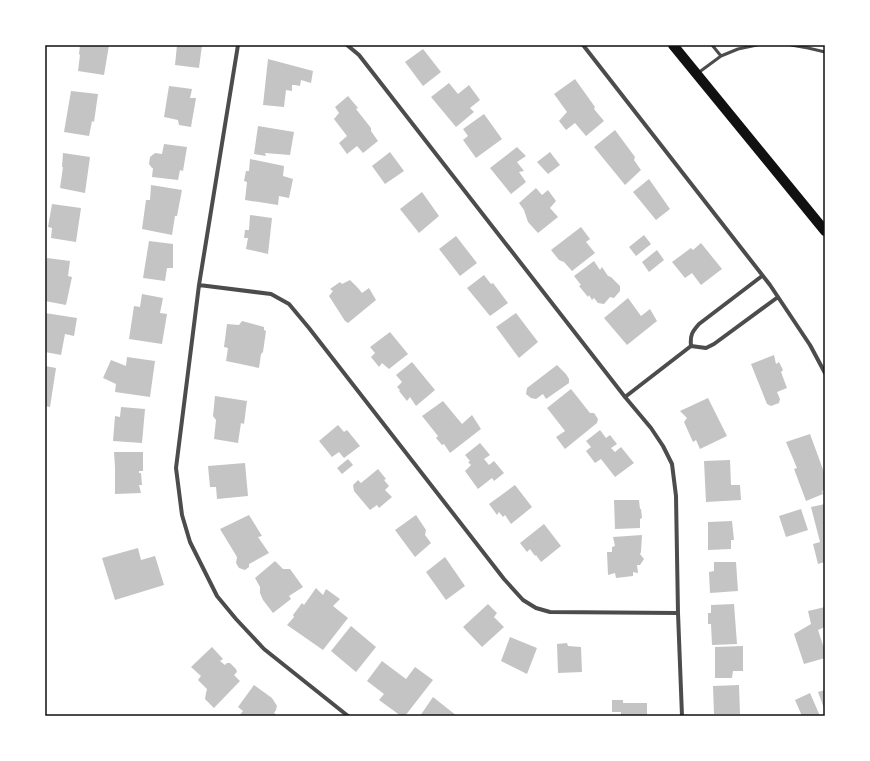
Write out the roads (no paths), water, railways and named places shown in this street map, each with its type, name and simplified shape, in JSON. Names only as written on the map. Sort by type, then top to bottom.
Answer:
[{"type":"main road","points":[[673,45],[825,232]]},
{"type":"street","points":[[238,45],[199,285],[176,468],[182,515],[190,542],[217,596],[236,620],[264,649],[348,716]]},
{"type":"street","points":[[347,45],[359,55],[650,428],[663,446],[672,464],[676,496],[682,716]]},
{"type":"street","points":[[584,45],[778,297],[810,345],[825,373]]},
{"type":"street","points":[[691,346],[692,331],[699,324],[762,276]]},
{"type":"street","points":[[199,285],[271,294],[289,304],[504,579],[523,600],[536,608],[550,612],[678,613]]},
{"type":"street","points":[[625,397],[691,346],[706,348],[714,344],[778,297]]},
{"type":"lane","points":[[712,45],[721,56]]},
{"type":"lane","points":[[697,74],[721,56],[738,49],[757,45]]},
{"type":"lane","points":[[791,45],[825,52]]}]
